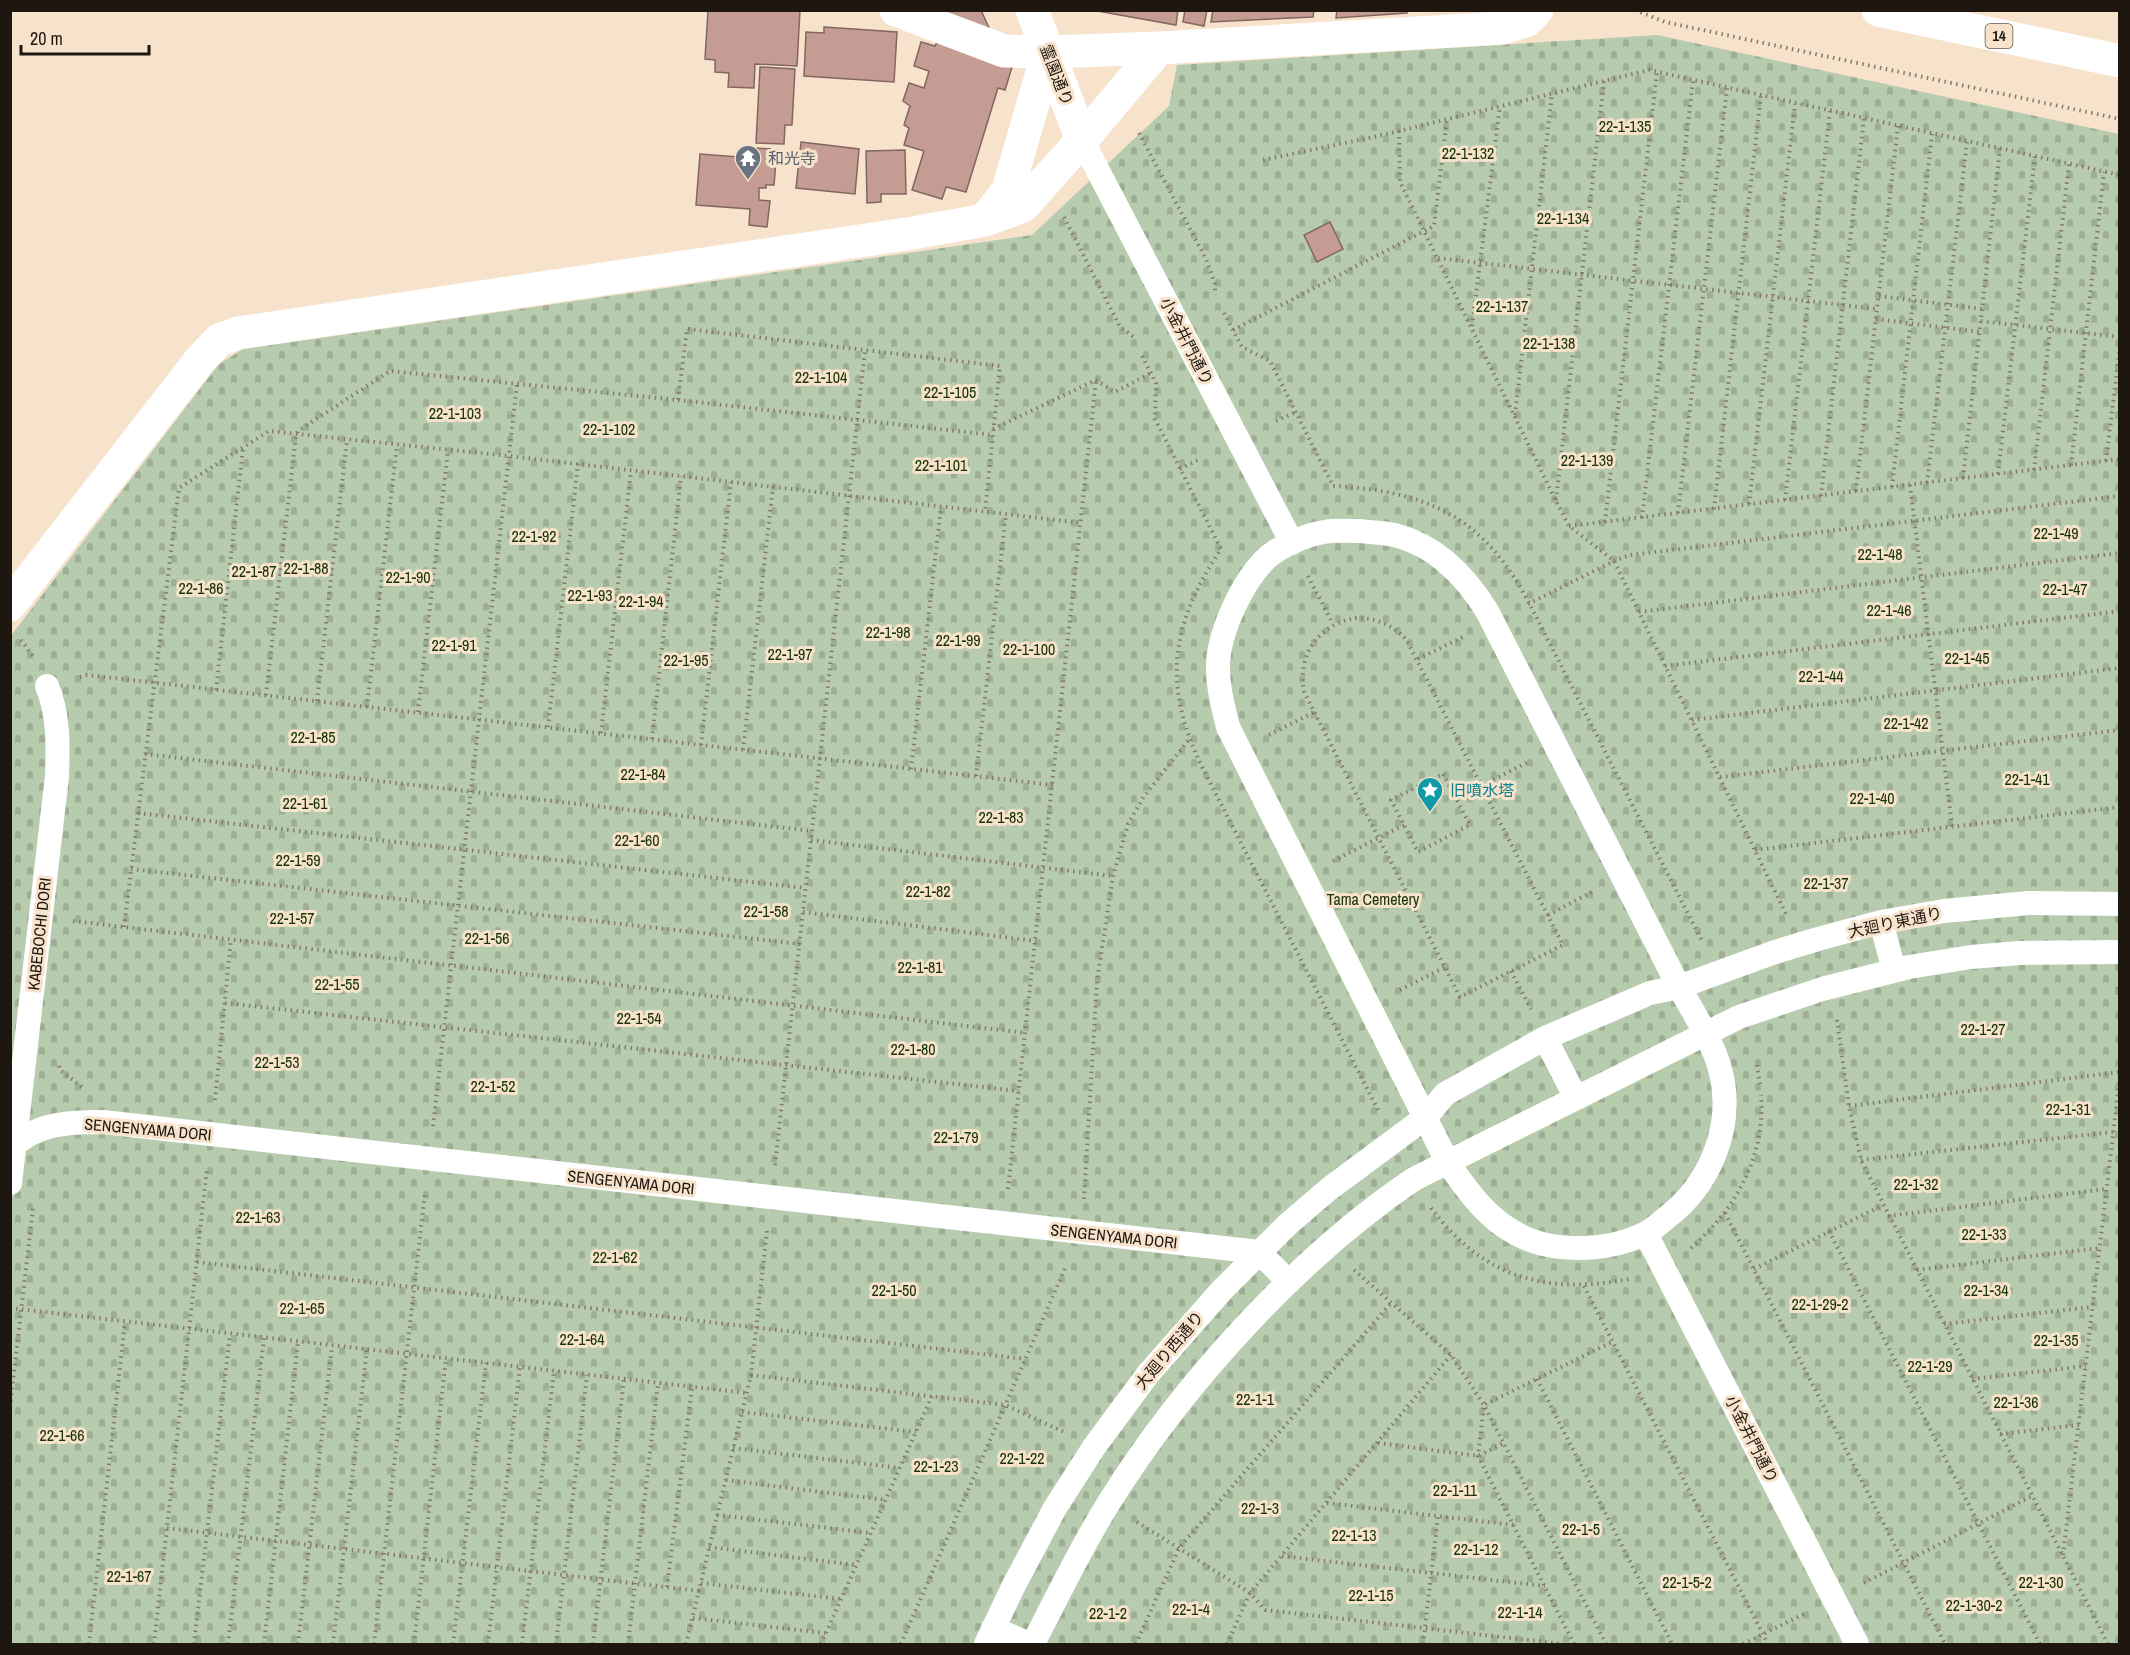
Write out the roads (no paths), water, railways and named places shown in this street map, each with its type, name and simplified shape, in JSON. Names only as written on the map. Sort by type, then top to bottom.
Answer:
[{"type":"street","points":[[896,10],[1004,51],[1048,52],[1160,48],[1502,28],[1526,21],[1536,10]]},
{"type":"street","name":"霊園通り","points":[[1032,10],[1082,140]]},
{"type":"street","name":"14","points":[[1878,10],[2120,61]]},
{"type":"street","points":[[10,605],[200,360],[219,340],[238,333],[890,237],[985,220],[1023,206],[1160,48]]},
{"type":"street","points":[[985,220],[1008,190],[1048,52]]},
{"type":"lane","name":"小金井門通り","points":[[1082,140],[1292,543]]},
{"type":"lane","points":[[1361,531],[1398,536],[1429,549],[1455,569],[1474,590],[1678,987],[1704,1033],[1721,1072],[1724,1104],[1722,1135],[1708,1170],[1681,1207],[1646,1234],[1604,1248],[1558,1248],[1518,1235],[1489,1215],[1466,1190],[1448,1163],[1228,727],[1219,690],[1218,663],[1224,629],[1239,597],[1253,575],[1269,557],[1292,543],[1323,532],[1361,531]]},
{"type":"lane","name":"KABEBOCHI DORI","points":[[10,1183],[57,776],[58,735],[52,698],[47,686]]},
{"type":"lane","name":"大廻り東通り","points":[[1545,1038],[1650,993],[1678,987],[1774,952],[1881,922],[1944,911],[2028,903],[2120,904]]},
{"type":"lane","points":[[1881,922],[1893,970]]},
{"type":"lane","points":[[989,1636],[1031,1644],[1108,1504],[1185,1398],[1247,1326],[1289,1282],[1334,1240],[1414,1179],[1704,1033],[1739,1017],[1822,988],[1893,970],[1971,957],[2010,953],[2120,952]]},
{"type":"lane","points":[[1545,1038],[1576,1098]]},
{"type":"lane","name":"大廻り西通り","points":[[989,1636],[1036,1542],[1094,1447],[1162,1357],[1192,1323],[1259,1252],[1329,1189],[1426,1117],[1444,1094],[1545,1038]]},
{"type":"lane","name":"SENGENYAMA DORI","points":[[13,1147],[45,1127],[72,1122],[104,1122],[1259,1252]]},
{"type":"lane","name":"小金井門通り","points":[[1646,1234],[1857,1644]]},
{"type":"lane","points":[[1259,1252],[1289,1282]]},
{"type":"place","name":"和光寺","points":[[748,181]]},
{"type":"place","name":"旧噴水塔","points":[[1430,813]]},
{"type":"park label","name":"22-1-135","points":[[1625,126]]},
{"type":"park label","name":"22-1-132","points":[[1468,153]]},
{"type":"park label","name":"22-1-134","points":[[1563,218]]},
{"type":"park label","name":"22-1-137","points":[[1502,306]]},
{"type":"park label","name":"22-1-138","points":[[1549,343]]},
{"type":"park label","name":"22-1-104","points":[[821,377]]},
{"type":"park label","name":"22-1-105","points":[[950,392]]},
{"type":"park label","name":"22-1-103","points":[[455,413]]},
{"type":"park label","name":"22-1-102","points":[[609,429]]},
{"type":"park label","name":"22-1-139","points":[[1587,460]]},
{"type":"park label","name":"22-1-101","points":[[941,465]]},
{"type":"park label","name":"22-1-49","points":[[2056,533]]},
{"type":"park label","name":"22-1-92","points":[[534,536]]},
{"type":"park label","name":"22-1-48","points":[[1880,554]]},
{"type":"park label","name":"22-1-88","points":[[306,568]]},
{"type":"park label","name":"22-1-87","points":[[254,571]]},
{"type":"park label","name":"22-1-90","points":[[408,577]]},
{"type":"park label","name":"22-1-86","points":[[201,588]]},
{"type":"park label","name":"22-1-47","points":[[2065,589]]},
{"type":"park label","name":"22-1-93","points":[[590,595]]},
{"type":"park label","name":"22-1-94","points":[[641,601]]},
{"type":"park label","name":"22-1-46","points":[[1889,610]]},
{"type":"park label","name":"22-1-98","points":[[888,632]]},
{"type":"park label","name":"22-1-99","points":[[958,640]]},
{"type":"park label","name":"22-1-91","points":[[454,645]]},
{"type":"park label","name":"22-1-100","points":[[1029,649]]},
{"type":"park label","name":"22-1-97","points":[[790,654]]},
{"type":"park label","name":"22-1-45","points":[[1967,658]]},
{"type":"park label","name":"22-1-95","points":[[686,660]]},
{"type":"park label","name":"22-1-44","points":[[1821,676]]},
{"type":"park label","name":"22-1-42","points":[[1906,723]]},
{"type":"park label","name":"22-1-85","points":[[313,737]]},
{"type":"park label","name":"22-1-84","points":[[643,774]]},
{"type":"park label","name":"22-1-41","points":[[2027,779]]},
{"type":"park label","name":"22-1-40","points":[[1872,798]]},
{"type":"park label","name":"22-1-61","points":[[305,803]]},
{"type":"park label","name":"22-1-83","points":[[1001,817]]},
{"type":"park label","name":"22-1-60","points":[[637,840]]},
{"type":"park label","name":"22-1-59","points":[[298,860]]},
{"type":"park label","name":"22-1-37","points":[[1826,883]]},
{"type":"park label","name":"22-1-82","points":[[928,891]]},
{"type":"park label","name":"Tama Cemetery","points":[[1373,899]]},
{"type":"park label","name":"22-1-58","points":[[766,911]]},
{"type":"park label","name":"22-1-57","points":[[292,918]]},
{"type":"park label","name":"22-1-56","points":[[487,938]]},
{"type":"park label","name":"22-1-81","points":[[920,967]]},
{"type":"park label","name":"22-1-55","points":[[337,984]]},
{"type":"park label","name":"22-1-54","points":[[639,1018]]},
{"type":"park label","name":"22-1-27","points":[[1983,1029]]},
{"type":"park label","name":"22-1-80","points":[[913,1049]]},
{"type":"park label","name":"22-1-53","points":[[277,1062]]},
{"type":"park label","name":"22-1-52","points":[[493,1086]]},
{"type":"park label","name":"22-1-31","points":[[2068,1109]]},
{"type":"park label","name":"22-1-79","points":[[956,1137]]},
{"type":"park label","name":"22-1-32","points":[[1916,1184]]},
{"type":"park label","name":"22-1-63","points":[[258,1217]]},
{"type":"park label","name":"22-1-33","points":[[1984,1234]]},
{"type":"park label","name":"22-1-62","points":[[615,1257]]},
{"type":"park label","name":"22-1-50","points":[[894,1290]]},
{"type":"park label","name":"22-1-34","points":[[1986,1290]]},
{"type":"park label","name":"22-1-29-2","points":[[1820,1304]]},
{"type":"park label","name":"22-1-65","points":[[302,1308]]},
{"type":"park label","name":"22-1-64","points":[[582,1339]]},
{"type":"park label","name":"22-1-35","points":[[2056,1340]]},
{"type":"park label","name":"22-1-29","points":[[1930,1366]]},
{"type":"park label","name":"22-1-1","points":[[1255,1399]]},
{"type":"park label","name":"22-1-36","points":[[2016,1402]]},
{"type":"park label","name":"22-1-66","points":[[62,1435]]},
{"type":"park label","name":"22-1-22","points":[[1022,1458]]},
{"type":"park label","name":"22-1-23","points":[[936,1466]]},
{"type":"park label","name":"22-1-11","points":[[1455,1490]]},
{"type":"park label","name":"22-1-3","points":[[1260,1508]]},
{"type":"park label","name":"22-1-5","points":[[1581,1529]]},
{"type":"park label","name":"22-1-13","points":[[1354,1535]]},
{"type":"park label","name":"22-1-12","points":[[1476,1549]]},
{"type":"park label","name":"22-1-67","points":[[129,1576]]},
{"type":"park label","name":"22-1-5-2","points":[[1687,1582]]},
{"type":"park label","name":"22-1-30","points":[[2041,1582]]},
{"type":"park label","name":"22-1-15","points":[[1371,1595]]},
{"type":"park label","name":"22-1-30-2","points":[[1974,1605]]},
{"type":"park label","name":"22-1-4","points":[[1191,1609]]},
{"type":"park label","name":"22-1-14","points":[[1520,1612]]},
{"type":"park label","name":"22-1-2","points":[[1108,1613]]}]
